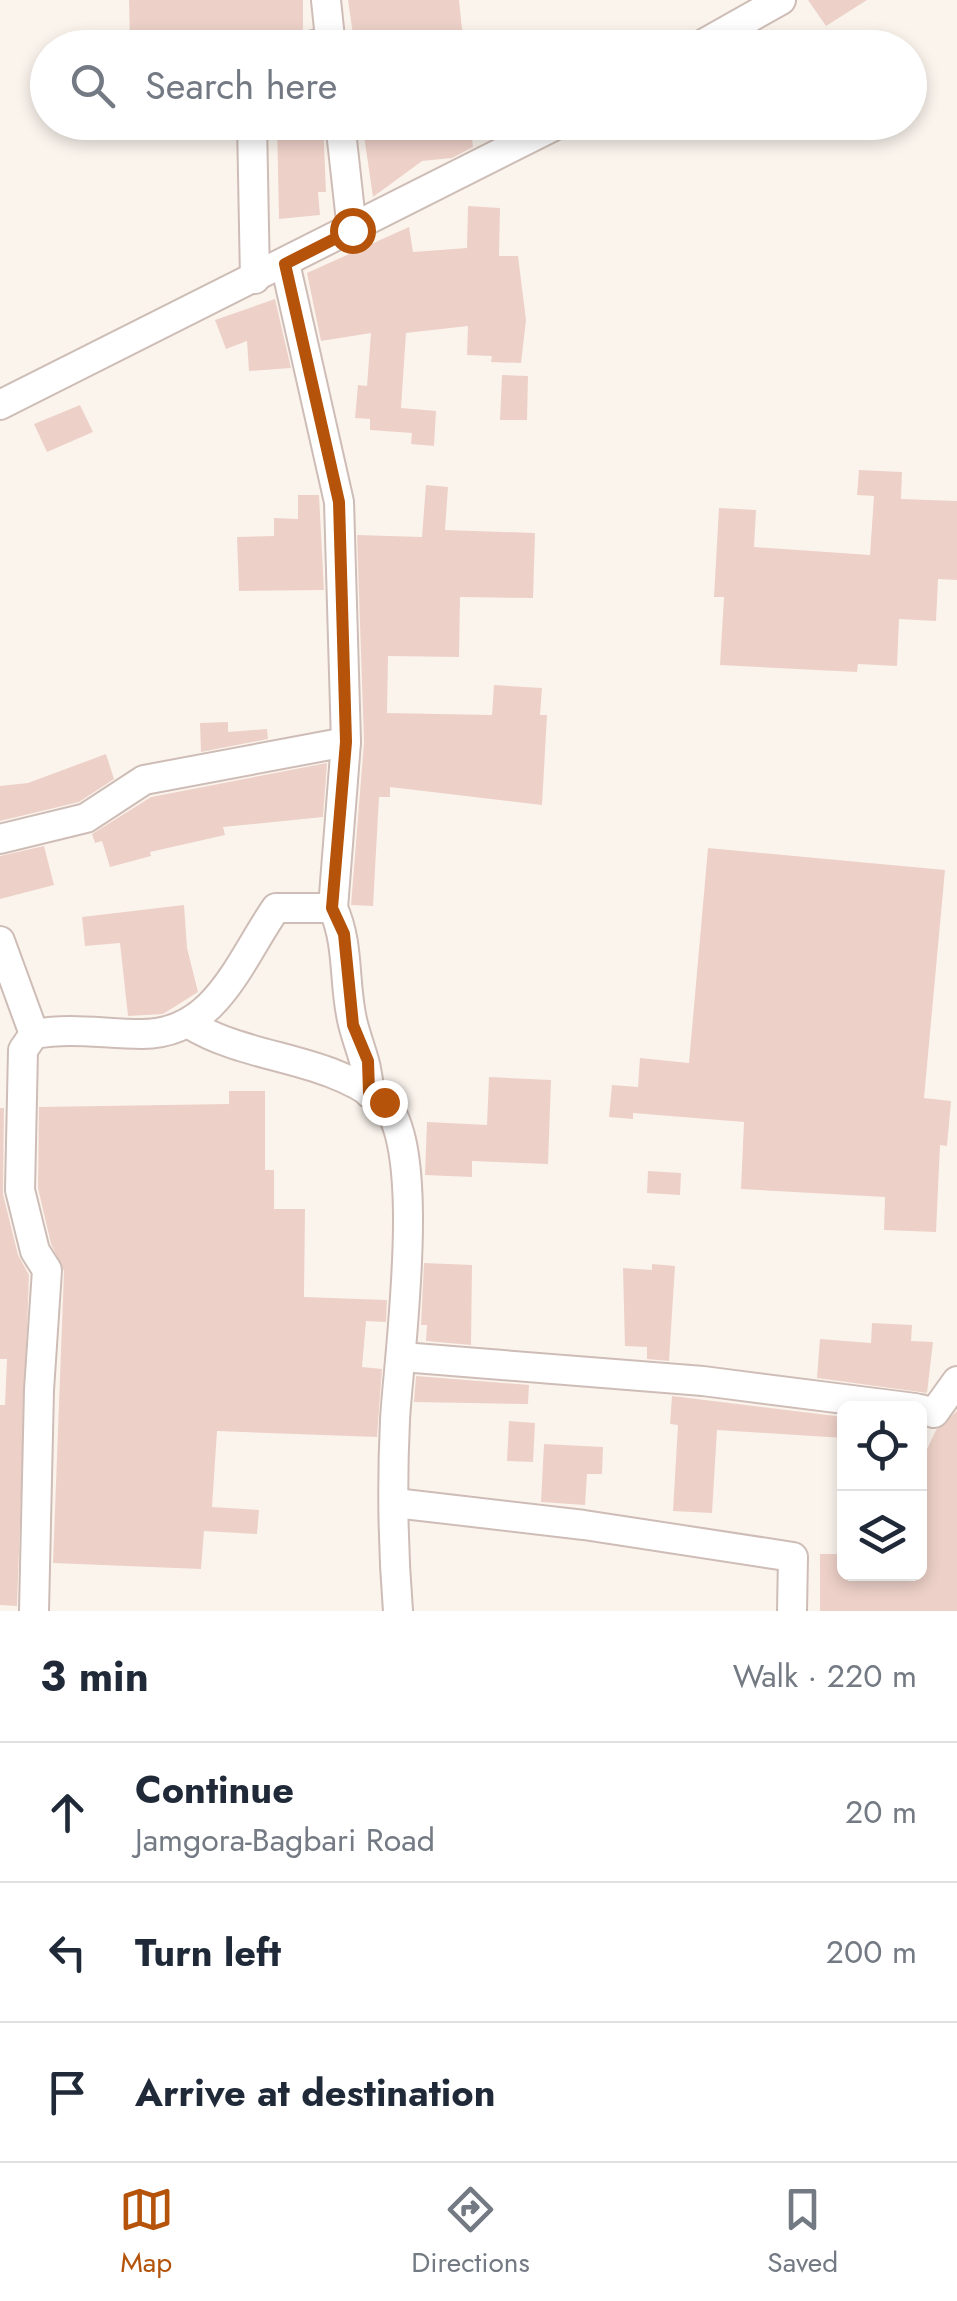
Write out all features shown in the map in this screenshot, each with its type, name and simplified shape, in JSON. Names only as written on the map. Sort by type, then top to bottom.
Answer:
[{"type":"street","points":[[326,0],[329,30]]},
{"type":"street","points":[[728,30],[781,0]]},
{"type":"street","points":[[252,140],[255,279]]},
{"type":"street","points":[[342,140],[352,230]]},
{"type":"street","points":[[0,405],[527,140]]},
{"type":"street","points":[[285,264],[339,502],[346,742],[332,908],[344,934],[351,1011],[368,1061],[369,1093]]},
{"type":"street","points":[[0,839],[86,818],[144,780],[346,742]]},
{"type":"street","points":[[34,1611],[39,1390],[47,1270],[34,1251],[20,1190],[23,1050],[34,1034],[69,1028],[164,1033],[191,1026],[209,1009],[276,908],[332,908]]},
{"type":"street","points":[[0,941],[9,991],[34,1034]]},
{"type":"street","points":[[191,1026],[216,1040],[316,1067],[384,1102],[400,1128],[409,1290],[395,1420],[398,1611]]},
{"type":"street","points":[[402,1357],[877,1401]]},
{"type":"street","points":[[927,1411],[934,1412],[957,1381]]},
{"type":"street","points":[[395,1503],[584,1525],[793,1557],[792,1611]]},
{"type":"building","points":[[129,0],[303,0],[301,30],[130,30]]},
{"type":"building","points":[[348,0],[459,0],[462,30],[352,30]]},
{"type":"building","points":[[808,0],[867,0],[826,26]]},
{"type":"building","points":[[277,140],[324,140],[326,192],[318,192],[320,215],[279,219]]},
{"type":"building","points":[[365,140],[472,140],[473,147],[452,158],[422,161],[373,197]]},
{"type":"building","points":[[468,206],[500,208],[499,256],[518,256],[526,320],[521,363],[491,362],[492,356],[467,355],[468,326],[406,333],[401,408],[436,411],[434,446],[411,444],[412,433],[370,430],[370,419],[355,418],[358,385],[367,386],[371,333],[321,341],[307,273],[409,227],[413,252],[467,248]]},
{"type":"building","points":[[275,299],[291,368],[249,371],[247,341],[226,349],[215,320]]},
{"type":"building","points":[[502,375],[528,376],[527,420],[500,420]]},
{"type":"building","points":[[80,405],[93,432],[47,452],[34,424]]},
{"type":"building","points":[[859,470],[902,472],[901,499],[957,501],[957,580],[938,579],[936,621],[899,619],[897,666],[858,664],[857,672],[720,665],[724,597],[714,597],[719,508],[756,510],[754,547],[870,555],[874,496],[857,495]]},
{"type":"building","points":[[426,485],[448,487],[445,530],[535,533],[533,598],[460,597],[459,657],[388,656],[387,713],[492,715],[494,685],[542,688],[540,715],[547,715],[542,805],[390,787],[390,797],[379,797],[373,906],[351,905],[364,742],[357,535],[422,537]]},
{"type":"building","points":[[298,495],[319,495],[324,590],[239,591],[237,537],[274,536],[274,518],[298,519]]},
{"type":"building","points":[[228,722],[228,732],[267,729],[268,739],[201,752],[200,723]]},
{"type":"building","points":[[106,754],[114,779],[79,802],[0,821],[0,786],[28,783]]},
{"type":"building","points":[[327,763],[323,817],[223,827],[225,835],[150,852],[151,856],[110,867],[102,841],[95,843],[92,834],[151,797]]},
{"type":"building","points":[[44,846],[54,885],[0,899],[0,856]]},
{"type":"building","points":[[708,848],[945,870],[924,1098],[951,1101],[947,1146],[940,1145],[936,1232],[884,1230],[885,1197],[741,1189],[744,1122],[633,1113],[633,1119],[609,1117],[612,1085],[638,1087],[640,1058],[689,1063]]},
{"type":"building","points":[[184,905],[187,948],[198,992],[163,1014],[128,1016],[120,943],[85,946],[82,917]]},
{"type":"building","points":[[489,1077],[551,1080],[548,1164],[472,1161],[472,1177],[425,1175],[427,1122],[487,1125]]},
{"type":"building","points":[[229,1091],[265,1091],[265,1170],[274,1170],[274,1209],[305,1209],[304,1297],[387,1300],[386,1322],[366,1321],[362,1367],[382,1369],[377,1437],[217,1431],[212,1507],[259,1510],[257,1534],[204,1531],[201,1569],[53,1563],[64,1271],[51,1244],[38,1188],[39,1107],[229,1104]]},
{"type":"building","points":[[0,1108],[4,1108],[3,1194],[18,1255],[29,1275],[17,1606],[0,1605],[0,1405],[5,1405],[7,1359],[0,1359]]},
{"type":"building","points":[[648,1171],[681,1173],[680,1195],[647,1193]]},
{"type":"building","points":[[424,1263],[472,1265],[471,1345],[426,1341],[427,1325],[421,1325]]},
{"type":"building","points":[[652,1264],[675,1266],[669,1361],[647,1359],[647,1347],[625,1346],[623,1268],[652,1270]]},
{"type":"building","points":[[872,1323],[912,1325],[911,1341],[933,1342],[927,1393],[817,1378],[820,1339],[871,1343]]},
{"type":"building","points":[[416,1376],[529,1385],[528,1404],[414,1402]]},
{"type":"building","points":[[672,1396],[837,1416],[837,1438],[717,1430],[712,1513],[673,1511],[678,1425],[670,1424]]},
{"type":"building","points":[[957,1411],[957,1611],[820,1611],[820,1554],[837,1554],[837,1581],[927,1581],[927,1449],[936,1430]]},
{"type":"building","points":[[509,1421],[535,1423],[533,1462],[507,1461]]},
{"type":"building","points":[[544,1444],[603,1447],[602,1474],[587,1474],[585,1505],[541,1502]]},
{"type":"route","points":[[352,230],[285,264],[339,502],[346,742],[332,908],[344,934],[353,1025],[368,1061],[369,1093],[384,1102]]}]
